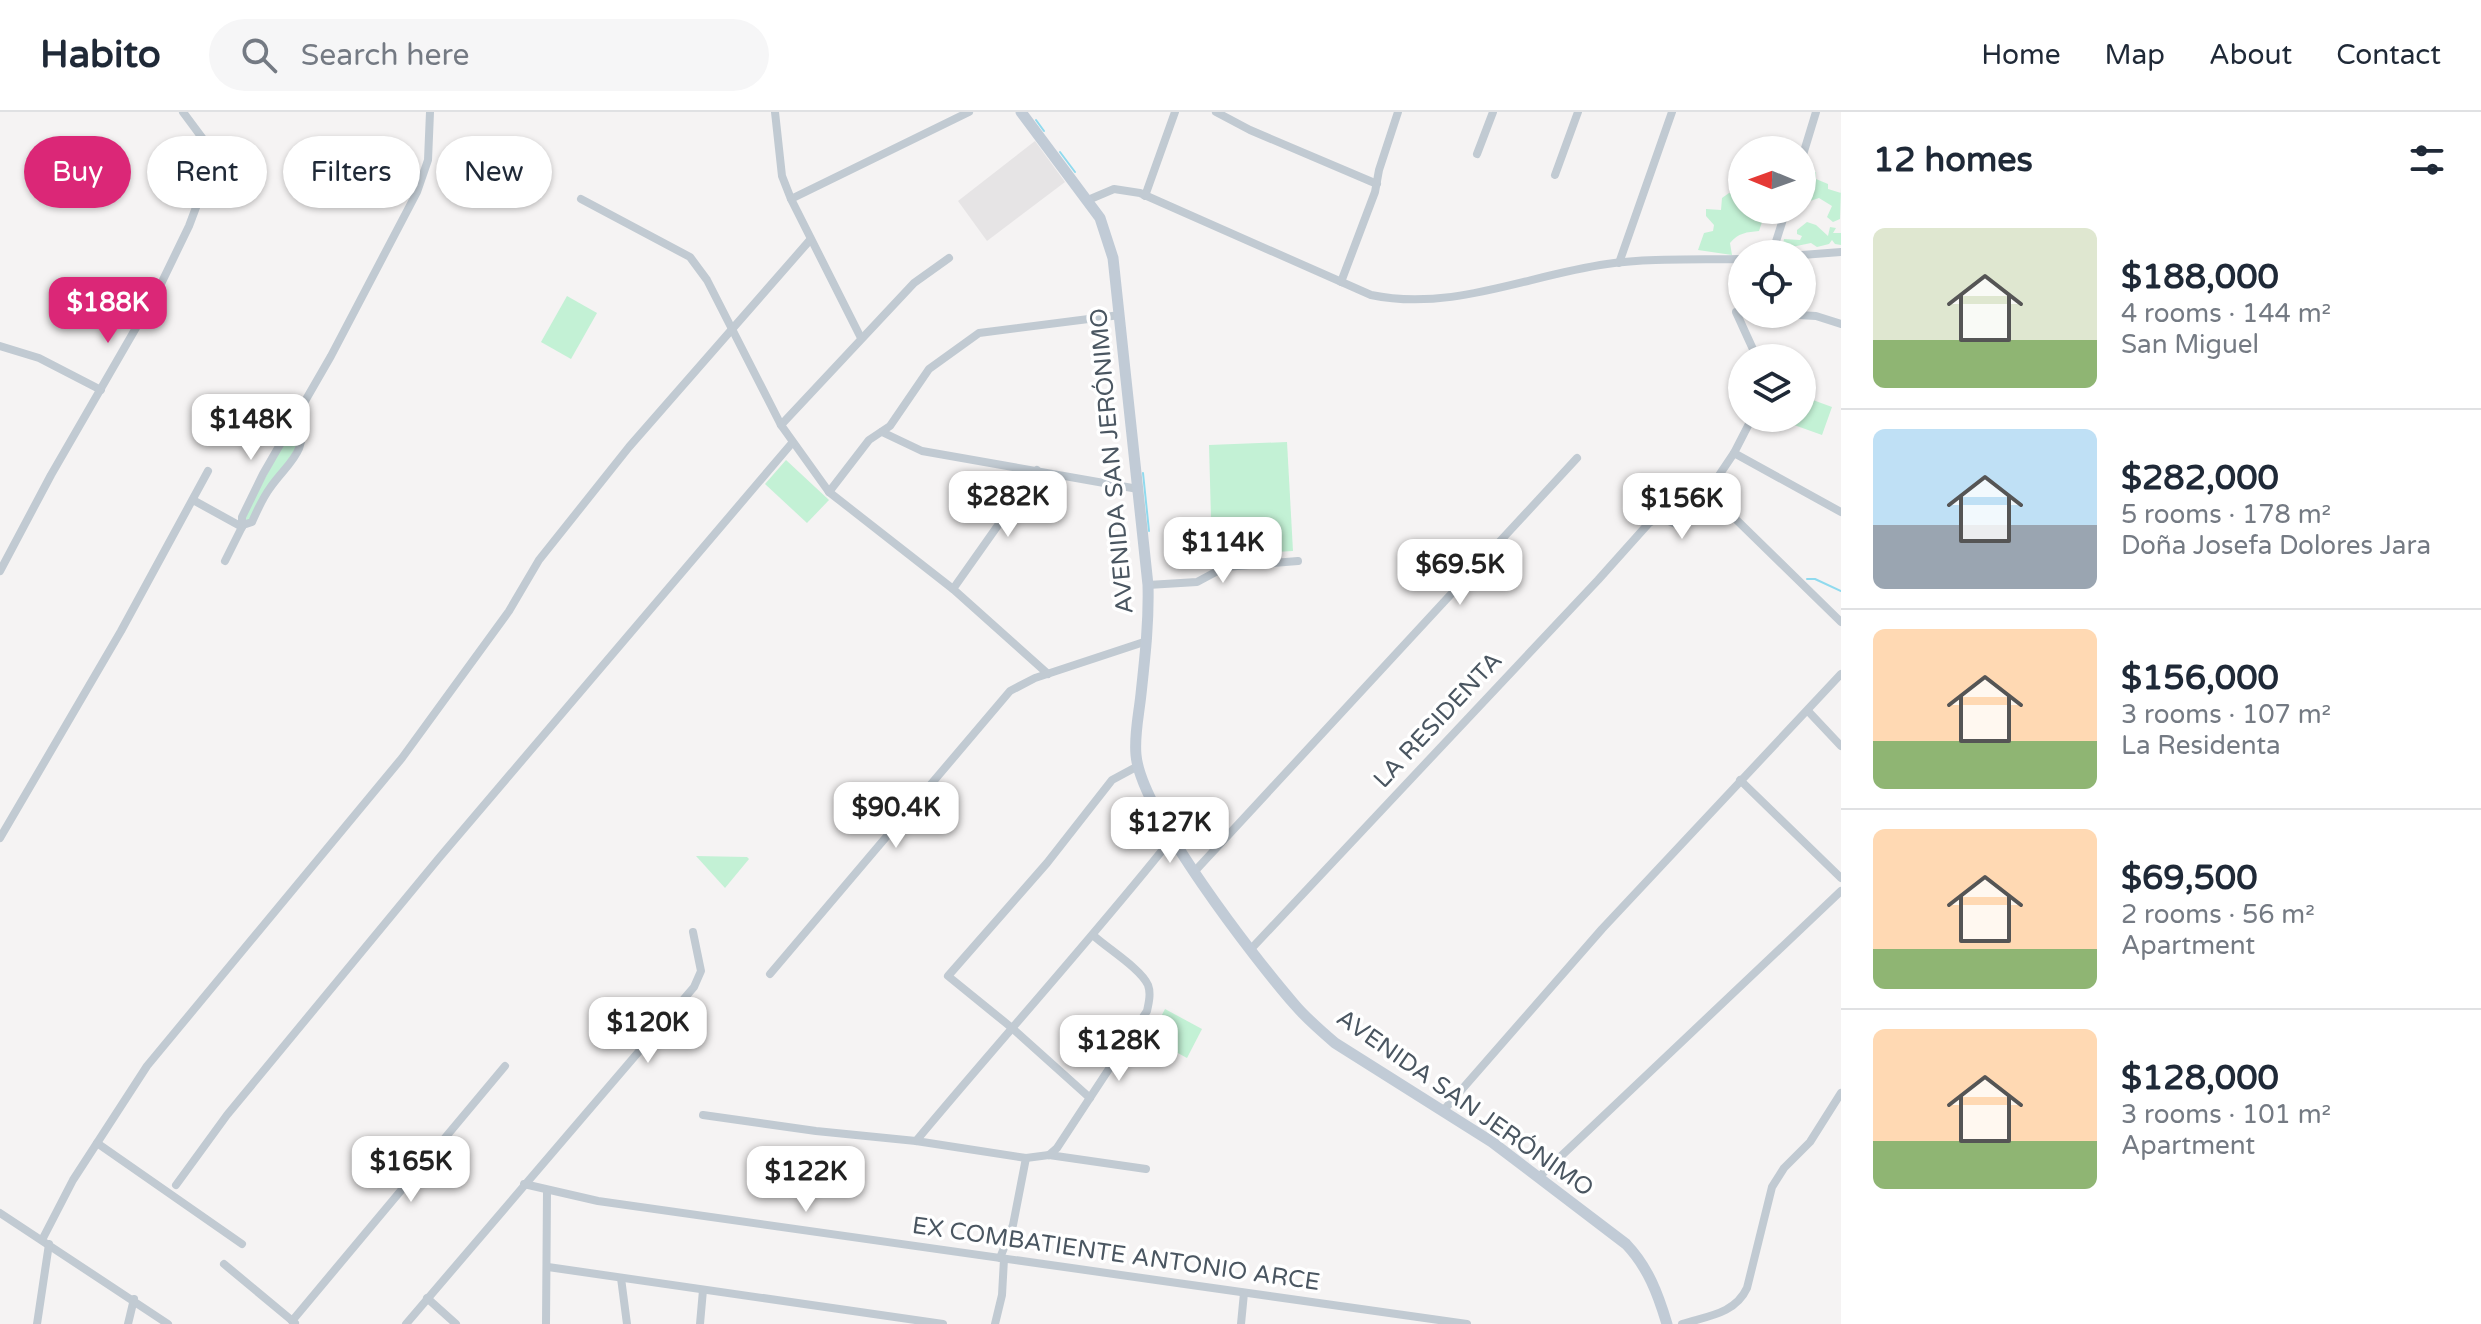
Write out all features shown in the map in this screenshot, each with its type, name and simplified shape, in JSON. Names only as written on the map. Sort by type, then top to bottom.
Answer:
[{"type":"street","points":[[0,571],[51,475],[166,275],[204,186],[209,160],[207,149],[183,112]]},
{"type":"street","points":[[225,561],[243,526],[242,517],[259,482],[293,419],[298,416],[417,192],[430,149],[430,112]]},
{"type":"street","points":[[775,112],[782,176],[810,240],[861,338]]},
{"type":"street","points":[[791,199],[969,112]]},
{"type":"street","name":"AVENIDA SAN JERÓNIMO","points":[[1021,112],[1088,200],[1100,218],[1109,241],[1120,315],[1148,585],[1147,641],[1136,743],[1138,766],[1148,792],[1195,871],[1297,1007],[1325,1034],[1539,1177],[1607,1229],[1636,1254],[1653,1283],[1667,1324]]},
{"type":"street","points":[[1145,196],[1175,112]]},
{"type":"street","points":[[1216,112],[1250,130],[1377,184]]},
{"type":"street","points":[[1341,282],[1377,184],[1398,112]]},
{"type":"street","points":[[1477,154],[1493,112]]},
{"type":"street","points":[[1555,175],[1578,112]]},
{"type":"street","points":[[1619,263],[1672,112]]},
{"type":"street","points":[[1809,136],[1816,112]]},
{"type":"street","points":[[1088,200],[1114,189],[1132,191],[1371,295],[1386,298],[1435,300],[1572,270],[1619,263],[1728,259]]},
{"type":"street","points":[[581,199],[690,257],[707,280],[781,425],[829,492],[953,589],[1048,674]]},
{"type":"street","points":[[37,1324],[46,1242],[73,1180],[147,1066],[402,758],[509,611],[539,560],[629,447],[810,240]]},
{"type":"street","points":[[1816,254],[1841,252]]},
{"type":"street","points":[[781,425],[914,283],[949,258]]},
{"type":"street","points":[[829,492],[869,440],[890,426],[929,369],[979,333],[1120,315]]},
{"type":"street","points":[[1816,316],[1841,324]]},
{"type":"street","points":[[0,346],[39,358],[101,390]]},
{"type":"street","points":[[243,526],[252,522],[268,490],[297,455],[301,431],[298,416]]},
{"type":"street","points":[[882,432],[922,451],[1138,489]]},
{"type":"street","name":"LA RESIDENTA","points":[[1251,949],[1649,523],[1659,517],[1676,524],[1687,523],[1709,493],[1745,432]]},
{"type":"street","points":[[176,1185],[227,1115],[439,858],[792,443]]},
{"type":"street","points":[[1734,453],[1841,512]]},
{"type":"street","points":[[1195,871],[1577,458]]},
{"type":"street","points":[[953,589],[1037,470]]},
{"type":"street","points":[[0,838],[121,631],[208,471]]},
{"type":"street","points":[[1709,493],[1841,622]]},
{"type":"street","points":[[193,500],[243,526]]},
{"type":"street","points":[[1148,585],[1197,582],[1225,567],[1298,561]]},
{"type":"street","points":[[770,974],[1010,691],[1020,684],[1147,641]]},
{"type":"street","points":[[1443,1111],[1602,929],[1841,674]]},
{"type":"street","points":[[1808,711],[1841,746]]},
{"type":"street","points":[[1090,1098],[948,976],[1047,863],[1112,780],[1138,766]]},
{"type":"street","points":[[1740,780],[1841,878]]},
{"type":"street","points":[[916,1141],[1094,936],[1173,837]]},
{"type":"street","points":[[1539,1177],[1841,891]]},
{"type":"street","points":[[406,1324],[694,987],[701,971],[693,932]]},
{"type":"street","points":[[1049,1155],[1057,1148],[1147,1011],[1150,992],[1144,978],[1094,936]]},
{"type":"street","points":[[224,1264],[294,1322],[505,1066]]},
{"type":"street","points":[[1682,1324],[1731,1309],[1741,1300],[1747,1288],[1772,1187],[1784,1168],[1810,1142],[1841,1093]]},
{"type":"street","points":[[703,1115],[1026,1158],[1049,1155],[1146,1169]]},
{"type":"street","points":[[97,1143],[242,1244]]},
{"type":"street","points":[[995,1324],[1002,1295],[1002,1258],[1013,1225],[1026,1158]]},
{"type":"street","name":"EX COMBATIENTE ANTONIO ARCE","points":[[524,1184],[614,1203],[1467,1324]]},
{"type":"street","points":[[546,1324],[547,1191]]},
{"type":"street","points":[[0,1213],[168,1324]]},
{"type":"street","points":[[548,1267],[943,1324]]},
{"type":"street","points":[[621,1278],[627,1324]]},
{"type":"street","points":[[700,1324],[703,1290]]},
{"type":"street","points":[[1241,1324],[1244,1293]]},
{"type":"street","points":[[427,1298],[456,1324]]},
{"type":"street","points":[[128,1324],[134,1299]]},
{"type":"street","points":[[871,1324],[873,1313]]},
{"type":"shaded area","points":[[1035,141],[1065,182],[987,241],[958,201]]},
{"type":"green space","points":[[1816,179],[1828,184],[1828,189],[1841,193],[1840,219],[1833,222],[1827,217],[1832,206],[1816,199]]},
{"type":"green space","points":[[1728,194],[1728,224],[1761,224],[1759,231],[1728,240],[1728,254],[1698,250],[1704,233],[1713,231],[1714,225],[1706,216],[1706,209],[1721,210],[1722,198]]},
{"type":"green space","points":[[1804,224],[1813,224],[1828,236],[1830,227],[1836,228],[1833,233],[1841,233],[1841,245],[1832,240],[1817,247],[1816,240],[1800,240],[1802,236],[1797,234]]},
{"type":"green space","points":[[567,296],[597,313],[571,359],[541,342]]},
{"type":"green space","points":[[1816,401],[1832,407],[1822,435],[1814,432],[1816,432]]},
{"type":"green space","points":[[295,421],[298,427],[297,446],[246,521],[245,516]]},
{"type":"green space","points":[[1287,442],[1293,551],[1212,555],[1209,445]]},
{"type":"green space","points":[[786,460],[829,500],[807,523],[765,484]]},
{"type":"green space","points":[[696,856],[747,857],[749,859],[725,888]]},
{"type":"green space","points":[[1165,1009],[1202,1029],[1187,1058],[1150,1038]]},
{"type":"waterway","points":[[1036,120],[1044,131]]},
{"type":"waterway","points":[[1060,152],[1075,172]]},
{"type":"waterway","points":[[1143,473],[1149,531]]},
{"type":"waterway","points":[[1807,579],[1815,579],[1841,591]]}]
